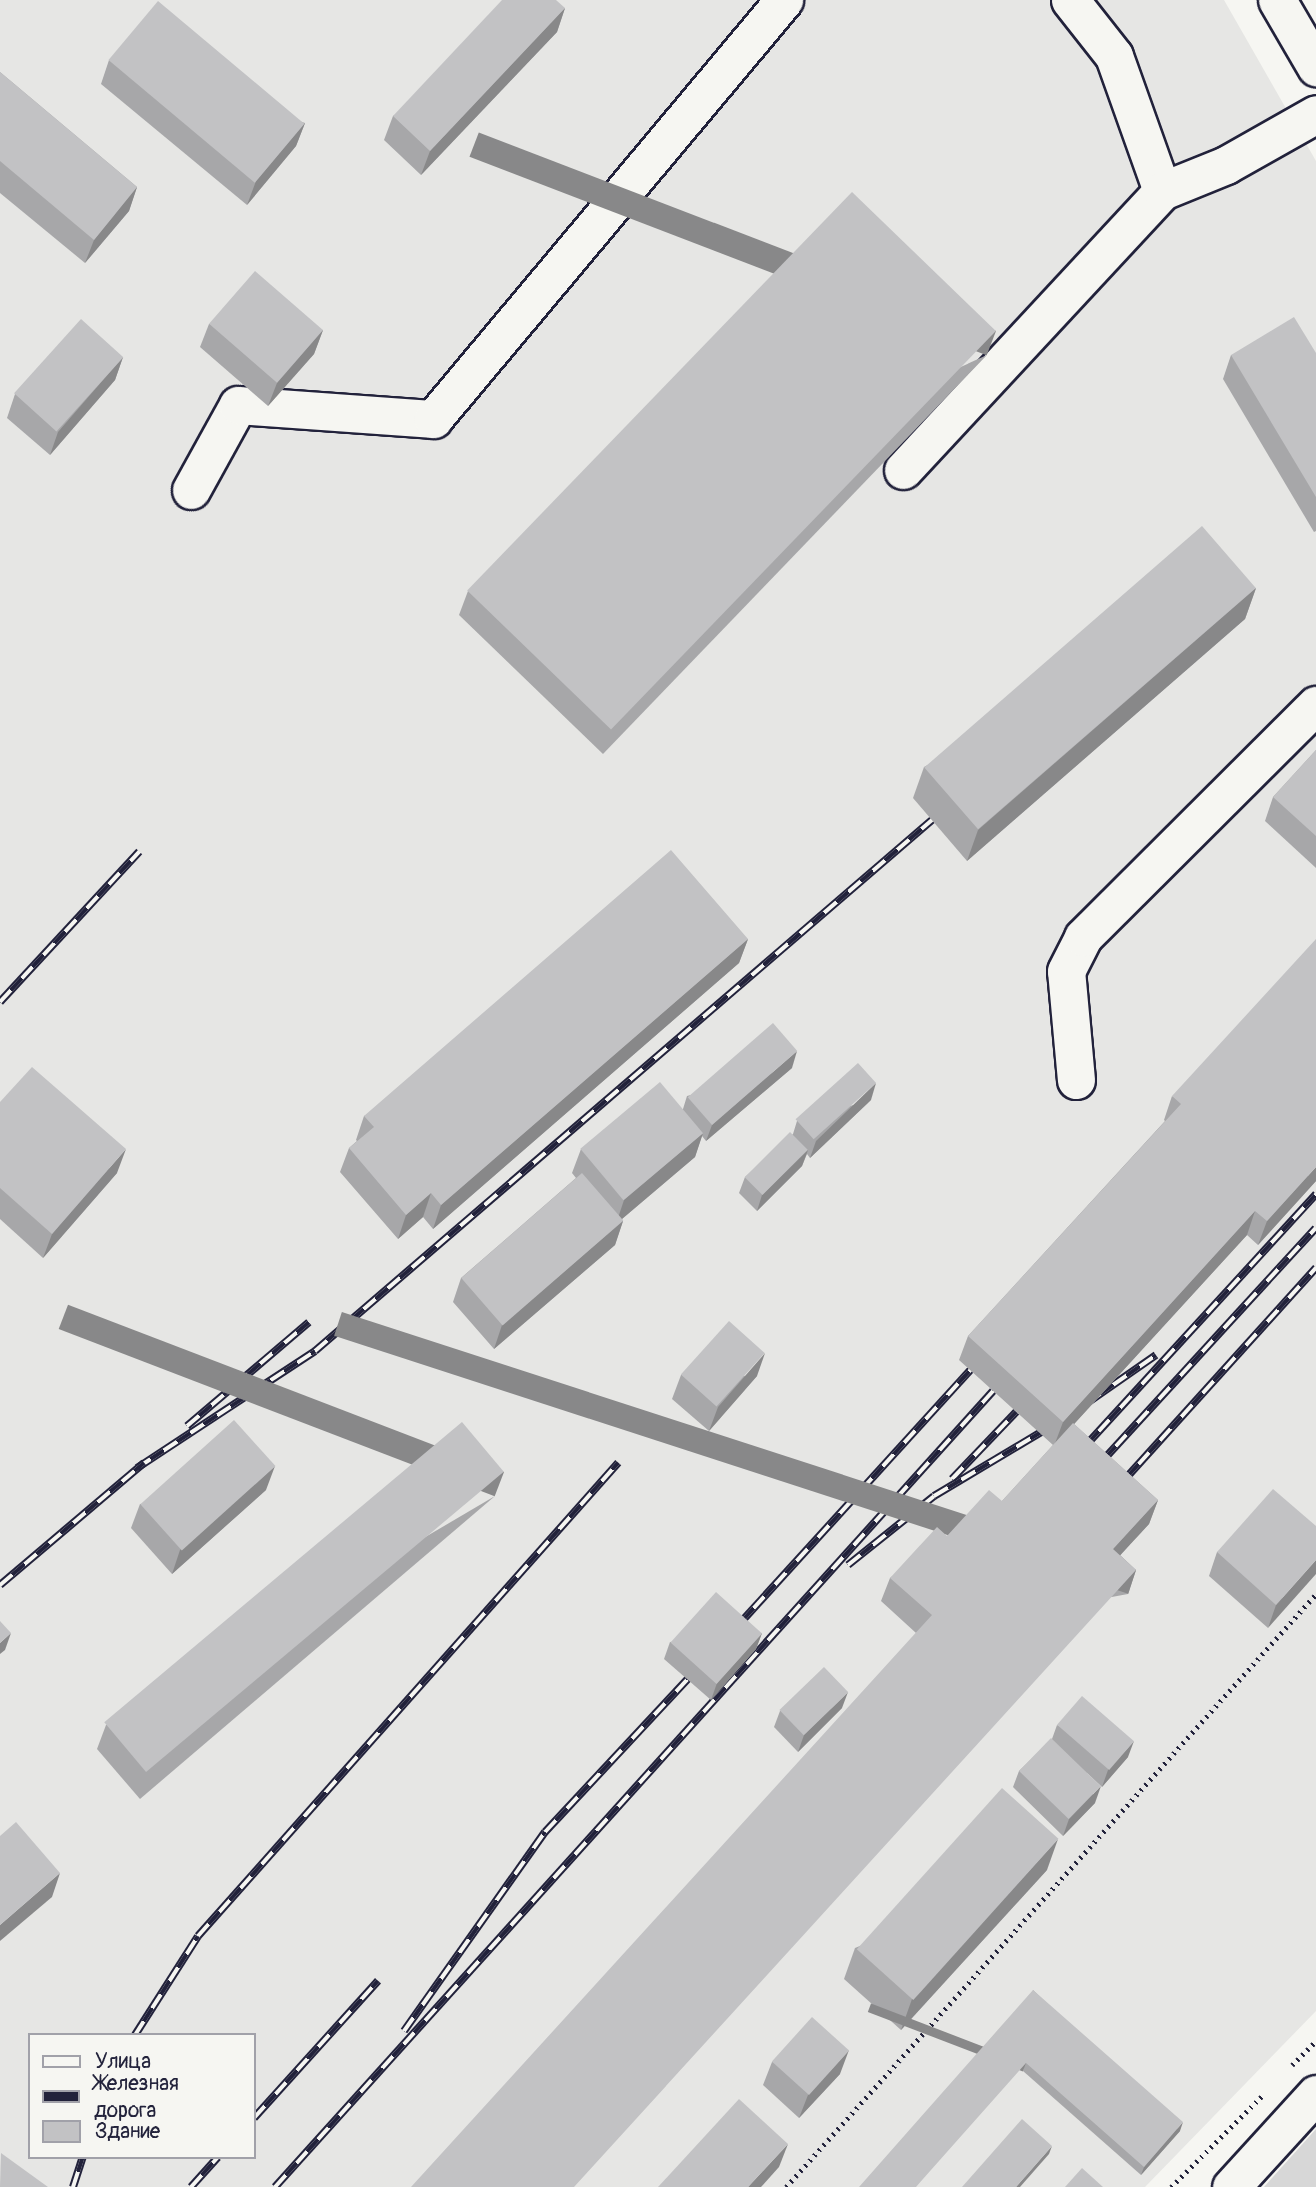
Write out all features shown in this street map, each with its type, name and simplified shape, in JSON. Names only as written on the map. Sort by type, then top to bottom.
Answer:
[{"type":"street","points":[[191,490],[238,405],[433,419],[784,0]]},
{"type":"street","points":[[1070,0],[1114,56],[1162,191]]},
{"type":"street","points":[[1277,0],[1316,67]]},
{"type":"street","points":[[904,470],[1162,191],[1226,165],[1316,114]]},
{"type":"street","points":[[1076,1080],[1066,971],[1083,937],[1316,705]]},
{"type":"street","points":[[1231,2187],[1316,2094]]},
{"type":"path","points":[[786,2187],[1316,1594]]},
{"type":"path","points":[[1287,2070],[1316,2041]]},
{"type":"path","points":[[1171,2187],[1268,2090]]},
{"type":"shaded area","points":[[0,0],[1224,0],[1316,161],[1316,2011],[1145,2187],[0,2187]]},
{"type":"shaded area","points":[[1316,2129],[1316,2187],[1264,2187]]},
{"type":"building","points":[[502,0],[556,0],[565,8],[430,151],[393,116]]},
{"type":"building","points":[[158,1],[304,124],[255,183],[109,60]]},
{"type":"building","points":[[0,72],[137,187],[94,240],[0,161]]},
{"type":"building","points":[[852,192],[996,331],[611,729],[467,591]]},
{"type":"building","points":[[255,271],[323,330],[277,383],[209,324]]},
{"type":"building","points":[[1294,317],[1316,353],[1316,497],[1231,355]]},
{"type":"building","points":[[81,319],[123,357],[56,431],[14,393]]},
{"type":"building","points":[[1202,526],[1256,588],[978,829],[924,767]]},
{"type":"building","points":[[1316,750],[1316,836],[1273,797]]},
{"type":"building","points":[[671,850],[748,939],[441,1205],[431,1193],[406,1215],[349,1148],[374,1127],[364,1116]]},
{"type":"building","points":[[1316,939],[1316,1167],[1267,1221],[1255,1211],[1063,1422],[968,1336],[1181,1104],[1172,1096]]},
{"type":"building","points":[[773,1023],[797,1051],[712,1125],[688,1097]]},
{"type":"building","points":[[858,1063],[876,1083],[814,1139],[796,1119]]},
{"type":"building","points":[[32,1067],[126,1149],[52,1234],[0,1188],[0,1102]]},
{"type":"building","points":[[660,1082],[703,1133],[623,1200],[580,1149]]},
{"type":"building","points":[[790,1132],[808,1150],[762,1195],[745,1177]]},
{"type":"building","points":[[582,1173],[623,1221],[503,1326],[461,1278]]},
{"type":"building","points":[[729,1321],[765,1353],[716,1407],[681,1375]]},
{"type":"building","points":[[234,1420],[275,1466],[182,1550],[140,1504]]},
{"type":"building","points":[[462,1422],[504,1472],[146,1772],[104,1722]]},
{"type":"building","points":[[1073,1423],[1158,1500],[1113,1549],[1136,1570],[574,2187],[411,2187],[932,1615],[890,1578],[937,1527],[947,1536],[989,1490],[1002,1501]]},
{"type":"building","points":[[1273,1489],[1316,1526],[1316,1560],[1276,1605],[1217,1552]]},
{"type":"building","points":[[716,1592],[762,1633],[717,1684],[670,1643]]},
{"type":"building","points":[[0,1621],[11,1633],[0,1643]]},
{"type":"building","points":[[824,1667],[848,1692],[804,1735],[779,1710]]},
{"type":"building","points":[[1082,1696],[1134,1741],[1109,1770],[1057,1725]]},
{"type":"building","points":[[1051,1738],[1101,1786],[1069,1819],[1019,1771]]},
{"type":"building","points":[[1002,1788],[1058,1839],[913,2000],[857,1949]]},
{"type":"building","points":[[16,1822],[60,1873],[0,1925],[0,1836]]},
{"type":"building","points":[[1033,1990],[1183,2122],[1144,2167],[1026,2063],[916,2187],[859,2187]]},
{"type":"building","points":[[812,2017],[849,2050],[809,2095],[772,2062]]},
{"type":"building","points":[[739,2099],[788,2144],[748,2187],[658,2187]]},
{"type":"building","points":[[1022,2119],[1052,2146],[1016,2187],[962,2187]]},
{"type":"building","points":[[1,2153],[48,2187],[0,2187]]},
{"type":"building","points":[[1082,2168],[1103,2187],[1065,2187]]},
{"type":"railway","points":[[137,1468],[315,1351],[932,820]]},
{"type":"railway","points":[[0,1002],[139,852]]},
{"type":"railway","points":[[1077,1455],[1316,1194]]},
{"type":"railway","points":[[1094,1470],[1316,1228]]},
{"type":"railway","points":[[1117,1488],[1316,1268]]},
{"type":"railway","points":[[187,1426],[309,1322]]},
{"type":"railway","points":[[1087,1403],[1156,1355]]},
{"type":"railway","points":[[732,1632],[970,1370]]},
{"type":"railway","points":[[275,2187],[993,1391]]},
{"type":"railway","points":[[952,1479],[1016,1412]]},
{"type":"railway","points":[[848,1565],[934,1496],[1055,1424]]},
{"type":"railway","points":[[0,1585],[144,1463]]},
{"type":"railway","points":[[136,2033],[198,1936],[618,1463]]},
{"type":"railway","points":[[404,2031],[545,1832],[701,1665]]},
{"type":"railway","points":[[256,2116],[378,1981]]},
{"type":"railway","points":[[73,2187],[82,2159]]},
{"type":"railway","points":[[191,2187],[216,2159]]}]
